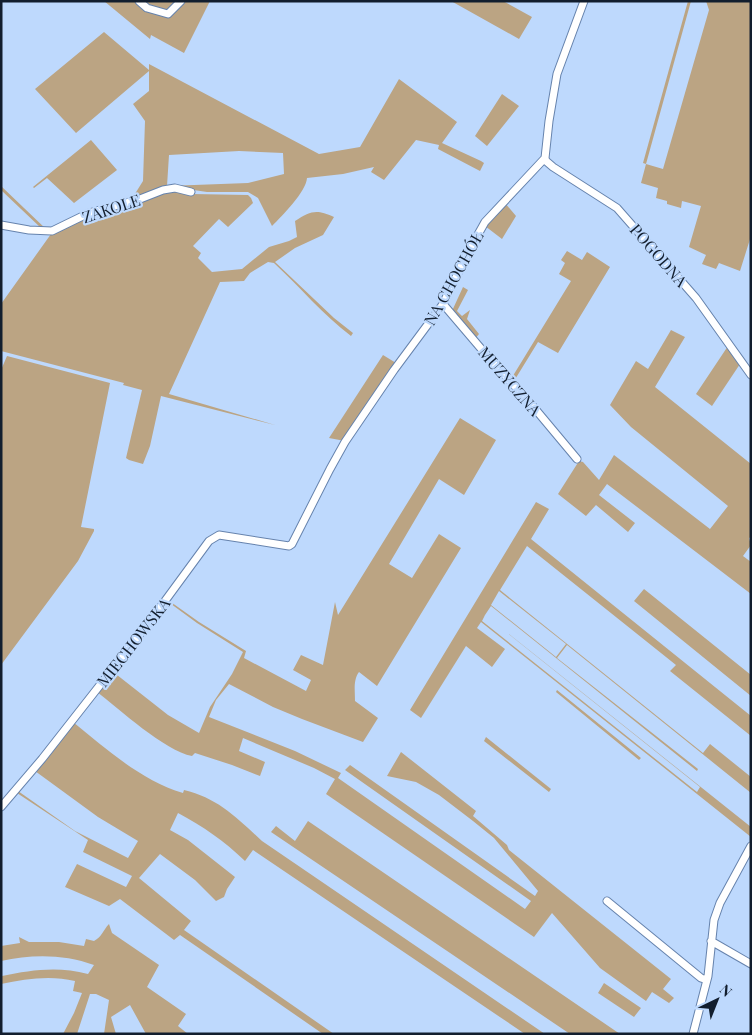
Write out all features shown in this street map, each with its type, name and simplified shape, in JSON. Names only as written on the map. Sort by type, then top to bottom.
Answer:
[{"type":"street","points":[[139,1],[147,8],[168,14],[180,1]]},
{"type":"street","points":[[545,158],[557,74],[584,1]]},
{"type":"street","name":"NA CHOCHÓŁ","points":[[290,546],[346,442],[394,370],[443,304],[485,222],[545,158]]},
{"type":"street","name":"POGODNA","points":[[545,158],[553,167],[617,208],[696,298],[751,375]]},
{"type":"street","name":"ZAKOLE","points":[[1,225],[29,230],[52,231],[89,213],[140,199],[163,190],[175,188],[191,192]]},
{"type":"street","name":"MUZYCZNA","points":[[443,304],[577,459]]},
{"type":"street","name":"MIECHOWSKA","points":[[1,807],[42,760],[212,538],[219,535],[290,546]]},
{"type":"street","points":[[694,1032],[707,980],[715,914],[751,846]]},
{"type":"street","points":[[607,901],[701,978],[707,980]]},
{"type":"street","points":[[711,941],[751,964]]},
{"type":"shaded area","points":[[104,1],[136,1],[170,15],[184,1],[210,1],[184,53],[151,35],[150,39]]},
{"type":"shaded area","points":[[142,1],[178,1],[170,8],[161,10]]},
{"type":"shaded area","points":[[451,1],[503,1],[532,17],[519,39]]},
{"type":"shaded area","points":[[688,1],[691,1],[646,164],[643,163]]},
{"type":"shaded area","points":[[706,1],[751,1],[751,236],[740,271],[719,263],[716,269],[702,264],[706,255],[689,247],[701,206],[682,201],[681,208],[656,198],[658,188],[641,183],[646,164],[663,169],[709,10]]},
{"type":"shaded area","points":[[104,32],[149,70],[149,64],[319,154],[360,147],[399,79],[457,122],[442,143],[484,163],[480,171],[438,149],[439,145],[416,140],[384,180],[371,172],[374,167],[343,174],[307,178],[306,184],[298,197],[272,226],[258,198],[248,192],[207,192],[167,186],[133,197],[143,181],[145,121],[133,104],[149,91],[149,71],[76,133],[35,89]],"holes":[[[239,151],[283,153],[284,174],[248,183],[167,186],[169,155]]]},
{"type":"shaded area","points":[[502,94],[519,106],[487,146],[475,136]]},
{"type":"shaded area","points":[[91,140],[117,170],[74,203],[47,178],[33,187]]},
{"type":"shaded area","points":[[1,186],[47,230],[21,226],[41,228],[1,190]]},
{"type":"shaded area","points":[[174,190],[192,194],[248,195],[251,198],[253,203],[228,227],[219,219],[193,246],[201,253],[198,258],[212,272],[242,269],[269,247],[297,237],[295,221],[305,215],[318,212],[334,217],[323,235],[295,248],[275,262],[334,318],[353,333],[351,336],[331,319],[274,263],[268,262],[250,273],[244,281],[220,282],[169,394],[275,425],[161,396],[150,446],[143,464],[126,458],[142,390],[123,385],[124,383],[1,351],[1,304],[51,234],[99,211]]},
{"type":"shaded area","points":[[505,203],[516,216],[502,239],[485,226]]},
{"type":"shaded area","points":[[567,251],[582,260],[587,252],[610,267],[558,353],[538,342],[514,381],[511,379],[571,281],[559,274],[565,263],[561,260]]},
{"type":"shaded area","points":[[463,287],[468,290],[457,311],[462,316],[470,310],[467,319],[479,334],[475,339],[452,311]]},
{"type":"shaded area","points":[[671,330],[685,337],[655,387],[751,464],[751,537],[749,538],[751,545],[743,556],[751,562],[751,594],[607,484],[599,495],[635,523],[628,532],[596,505],[586,516],[558,494],[579,461],[583,462],[599,480],[614,455],[710,529],[728,506],[631,427],[610,405],[636,361],[648,369]]},
{"type":"shaded area","points":[[728,346],[740,364],[712,406],[696,394]]},
{"type":"shaded area","points":[[383,355],[396,363],[345,441],[329,438]]},
{"type":"shaded area","points":[[7,356],[110,383],[81,527],[94,529],[94,531],[78,561],[1,665],[1,370]]},
{"type":"shaded area","points":[[460,418],[496,440],[464,495],[439,479],[389,564],[412,578],[439,534],[461,548],[377,686],[359,672],[357,675],[355,701],[378,718],[363,742],[273,707],[229,684],[216,700],[209,717],[295,751],[341,773],[338,778],[525,909],[531,901],[345,770],[350,765],[535,896],[538,891],[494,838],[439,795],[416,782],[387,776],[401,752],[476,811],[473,816],[507,845],[509,850],[671,979],[663,989],[674,998],[669,1003],[652,992],[646,1001],[600,968],[552,913],[534,937],[326,794],[335,779],[243,738],[239,751],[265,762],[260,776],[195,753],[192,756],[181,753],[142,728],[96,691],[112,671],[168,715],[199,733],[210,707],[232,674],[243,652],[197,623],[168,600],[246,651],[244,658],[306,691],[311,680],[293,670],[301,655],[323,665],[335,602],[338,615]]},
{"type":"shaded area","points":[[536,502],[549,509],[531,539],[751,716],[751,736],[670,671],[676,665],[527,546],[500,590],[703,753],[710,744],[751,777],[751,793],[567,645],[557,658],[698,769],[697,771],[491,606],[485,615],[751,827],[751,837],[481,622],[477,628],[505,649],[492,667],[466,646],[421,718],[410,710]],"holes":[[[499,591],[566,644],[556,657],[491,605]],[[485,615],[700,787],[697,792],[482,621]]]},
{"type":"shaded area","points":[[644,589],[751,675],[751,696],[634,601]]},
{"type":"shaded area","points":[[557,690],[641,758],[639,760],[556,692]]},
{"type":"shaded area","points":[[73,722],[125,763],[153,781],[183,793],[184,790],[196,794],[217,804],[262,841],[545,1034],[525,1034],[253,850],[245,861],[213,834],[178,813],[170,830],[188,840],[235,877],[224,897],[216,901],[195,880],[160,854],[139,878],[191,921],[184,930],[334,1034],[323,1034],[180,935],[174,940],[120,899],[109,906],[65,887],[77,864],[126,887],[132,876],[83,852],[88,840],[17,793],[18,791],[75,831],[128,858],[138,841],[98,817],[35,771]]},
{"type":"shaded area","points":[[486,737],[551,789],[549,792],[484,741]]},
{"type":"shaded area","points":[[308,821],[620,1034],[570,1034],[271,832],[276,826],[295,841]]},
{"type":"shaded area","points":[[109,924],[112,933],[159,965],[147,987],[186,1014],[178,1026],[188,1034],[146,1034],[130,1005],[111,1017],[116,1034],[104,1034],[109,1000],[96,994],[90,994],[77,1034],[63,1034],[82,993],[73,991],[75,981],[47,978],[1,984],[2,976],[34,971],[66,970],[88,974],[94,965],[60,957],[36,956],[1,961],[1,946],[20,943],[19,937],[29,942],[59,942],[84,946],[86,939],[94,941]]},
{"type":"shaded area","points":[[604,983],[641,1008],[634,1017],[598,993]]}]
